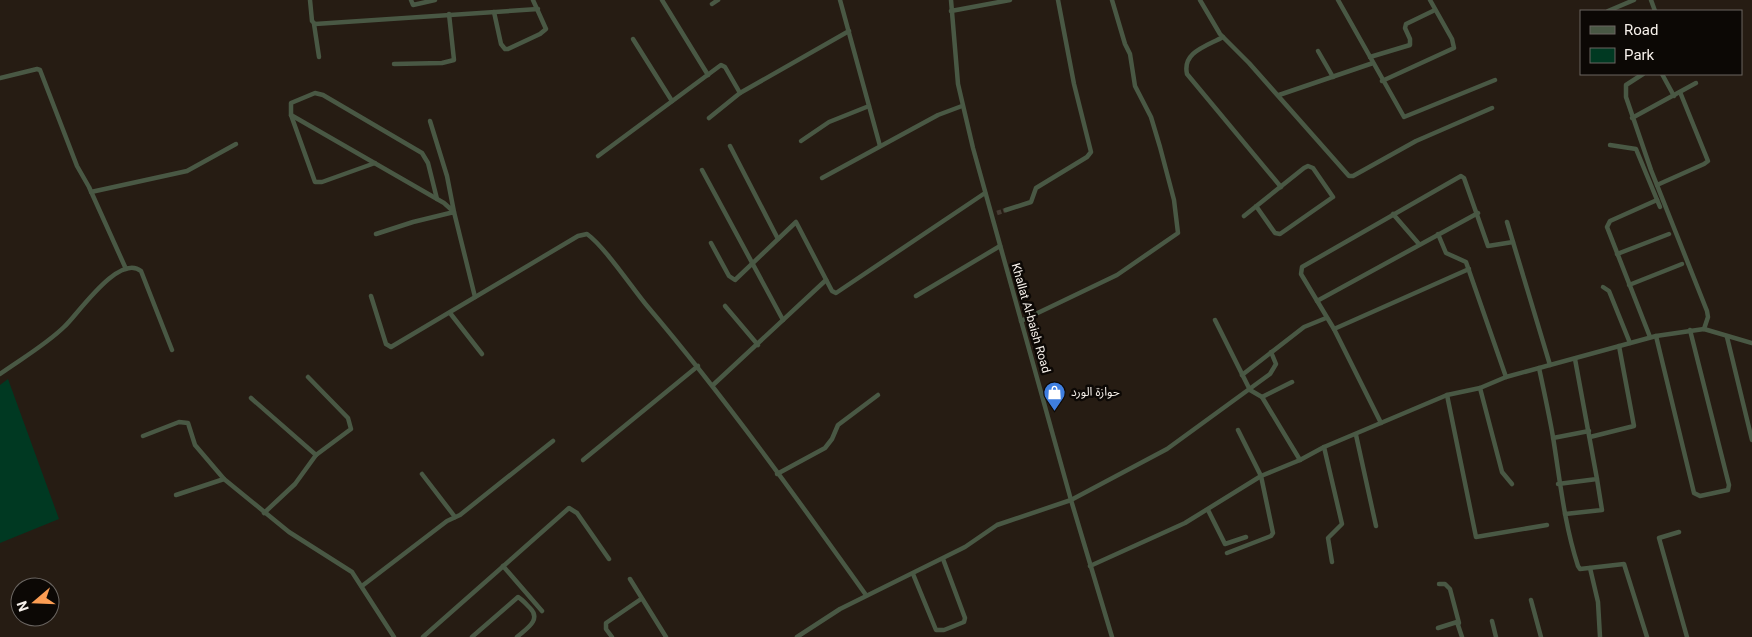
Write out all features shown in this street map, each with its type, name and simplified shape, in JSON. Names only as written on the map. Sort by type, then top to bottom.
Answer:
[{"type":"street","points":[[310,0],[319,57]]},
{"type":"street","points":[[411,0],[413,5],[435,0]]},
{"type":"street","points":[[494,12],[501,44],[506,49],[545,30],[533,0]]},
{"type":"street","points":[[662,0],[708,75]]},
{"type":"street","points":[[712,4],[718,0]]},
{"type":"street","points":[[840,0],[880,146]]},
{"type":"street","name":"Khallat Al-baish Road","points":[[951,0],[950,11],[962,106],[985,193],[994,214],[1000,246],[1071,500],[1112,637]]},
{"type":"street","points":[[950,11],[1010,0]]},
{"type":"street","points":[[1006,210],[1031,202],[1036,188],[1088,157],[1091,152],[1074,84],[1058,0]]},
{"type":"street","points":[[1021,322],[1117,275],[1178,233],[1174,200],[1160,146],[1151,118],[1135,86],[1130,54],[1125,44],[1112,0]]},
{"type":"street","points":[[1200,0],[1223,36],[1279,95],[1351,177],[1416,141],[1492,108]]},
{"type":"street","points":[[1338,0],[1382,81],[1402,114],[1407,117],[1495,80]]},
{"type":"street","points":[[1382,81],[1454,48],[1452,39],[1430,0]]},
{"type":"street","points":[[1610,10],[1634,0]]},
{"type":"street","points":[[314,24],[538,9]]},
{"type":"street","points":[[1370,57],[1410,44],[1405,28],[1406,24],[1435,10]]},
{"type":"street","points":[[394,64],[442,63],[454,60],[449,14]]},
{"type":"street","points":[[709,118],[740,93],[849,31]]},
{"type":"street","points":[[1223,36],[1191,55],[1186,62],[1187,74],[1281,187]]},
{"type":"street","points":[[633,39],[672,101]]},
{"type":"street","points":[[1318,51],[1333,77]]},
{"type":"street","points":[[1279,95],[1373,63]]},
{"type":"street","points":[[598,156],[723,65],[740,93]]},
{"type":"street","points":[[0,78],[40,70],[76,166],[91,192],[126,269]]},
{"type":"street","points":[[1641,75],[1629,82],[1625,88],[1632,118],[1707,311],[1708,317],[1704,329]]},
{"type":"street","points":[[1663,75],[1674,96]]},
{"type":"street","points":[[1632,118],[1696,84]]},
{"type":"street","points":[[1657,185],[1708,161],[1680,92]]},
{"type":"street","points":[[375,163],[322,182],[315,182],[291,115],[290,106],[294,101],[315,93],[323,94],[422,152],[428,163],[437,199]]},
{"type":"street","points":[[801,141],[829,122],[869,106]]},
{"type":"street","points":[[822,178],[938,115],[962,106]]},
{"type":"street","points":[[291,115],[437,199],[454,212]]},
{"type":"street","points":[[430,121],[447,176],[475,297]]},
{"type":"street","points":[[91,192],[187,171],[236,144]]},
{"type":"street","points":[[1610,145],[1636,149],[1660,207]]},
{"type":"street","points":[[730,146],[778,239]]},
{"type":"street","points":[[1244,216],[1256,206],[1281,187],[1311,166],[1333,197],[1330,202],[1280,234],[1275,233],[1256,206]]},
{"type":"street","points":[[702,170],[783,320]]},
{"type":"street","points":[[1382,423],[1334,328],[1326,318],[1301,274],[1302,267],[1461,176],[1464,178],[1478,213],[1488,246],[1513,242]]},
{"type":"street","points":[[711,242],[731,279],[737,279],[793,223],[798,223],[826,280],[832,291],[836,293],[985,193]]},
{"type":"street","points":[[1657,200],[1607,224],[1607,230],[1629,286],[1653,337],[1694,493],[1700,496],[1728,490],[1729,485],[1690,330]]},
{"type":"street","points":[[376,234],[413,222],[454,212]]},
{"type":"street","points":[[1317,301],[1478,213]]},
{"type":"street","points":[[1393,214],[1419,244]]},
{"type":"street","points":[[1507,222],[1550,365]]},
{"type":"street","points":[[371,296],[389,347],[450,313],[578,236],[587,234],[713,384],[777,474],[793,491],[866,595]]},
{"type":"street","points":[[1438,234],[1445,251],[1452,256],[1465,260],[1506,377]]},
{"type":"street","points":[[1616,254],[1669,234]]},
{"type":"street","points":[[916,296],[1000,246]]},
{"type":"street","points":[[1629,286],[1682,264]]},
{"type":"street","points":[[0,374],[66,326],[91,294],[126,269],[137,268],[141,271],[172,350]]},
{"type":"street","points":[[1334,328],[1469,269]]},
{"type":"street","points":[[713,384],[758,345],[826,280]]},
{"type":"street","points":[[1603,287],[1609,291],[1630,343]]},
{"type":"street","points":[[725,306],[758,345]]},
{"type":"street","points":[[450,313],[482,354]]},
{"type":"street","points":[[1242,375],[1304,327],[1326,318]]},
{"type":"street","points":[[1215,320],[1250,390],[1262,397],[1300,460]]},
{"type":"street","points":[[1090,566],[1157,537],[1208,510],[1262,476],[1300,460],[1324,447],[1448,395],[1480,388],[1506,377],[1630,343],[1690,330],[1704,329],[1752,343]]},
{"type":"street","points":[[1727,337],[1752,440]]},
{"type":"street","points":[[1553,438],[1634,426],[1619,346]]},
{"type":"street","points":[[797,637],[866,595],[965,548],[1008,519],[1071,500],[1167,449],[1250,390],[1256,382],[1274,370],[1275,359],[1271,352]]},
{"type":"street","points":[[1564,514],[1602,510],[1576,359]]},
{"type":"street","points":[[582,460],[698,366]]},
{"type":"street","points":[[1539,368],[1553,438],[1558,484],[1569,540],[1579,568],[1622,564],[1626,566],[1646,637]]},
{"type":"street","points":[[264,513],[295,484],[316,455],[349,432],[351,425],[348,418],[308,378]]},
{"type":"street","points":[[1262,397],[1292,382]]},
{"type":"street","points":[[1480,388],[1502,472],[1512,484]]},
{"type":"street","points":[[777,474],[825,448],[838,426],[878,395]]},
{"type":"street","points":[[1448,395],[1476,537],[1547,525]]},
{"type":"street","points":[[251,398],[316,455]]},
{"type":"street","points":[[143,436],[179,422],[188,423],[196,445],[224,479],[298,539],[347,568],[362,586],[394,637]]},
{"type":"street","points":[[1227,553],[1272,535],[1262,476],[1238,430]]},
{"type":"street","points":[[1356,435],[1376,526]]},
{"type":"street","points":[[362,586],[455,518],[553,441]]},
{"type":"street","points":[[1324,447],[1342,524],[1328,538],[1332,562]]},
{"type":"street","points":[[422,474],[455,518]]},
{"type":"street","points":[[176,495],[224,479]]},
{"type":"street","points":[[1558,484],[1597,480]]},
{"type":"street","points":[[423,637],[569,508],[577,513],[609,559]]},
{"type":"street","points":[[1208,510],[1225,544],[1246,537]]},
{"type":"street","points":[[1680,532],[1659,538],[1687,637]]},
{"type":"street","points":[[913,574],[936,630],[944,630],[964,622],[965,618],[943,559]]},
{"type":"street","points":[[503,566],[542,611]]},
{"type":"street","points":[[1590,568],[1598,602],[1600,637]]},
{"type":"street","points":[[630,579],[666,637]]},
{"type":"street","points":[[1439,584],[1448,586],[1462,637]]},
{"type":"street","points":[[475,636],[518,597],[534,612],[536,617],[516,637]]},
{"type":"street","points":[[612,637],[606,628],[606,623],[641,599]]},
{"type":"street","points":[[1532,600],[1541,637]]},
{"type":"street","points":[[1492,621],[1496,637]]},
{"type":"street","points":[[1438,628],[1455,622],[1459,623]]},
{"type":"green space","points":[[8,379],[59,519],[0,543],[0,385]]},
{"type":"tunnel","points":[[997,213],[1006,210]]},
{"type":"place","name":"حوازة الورد","points":[[1055,411]]}]
